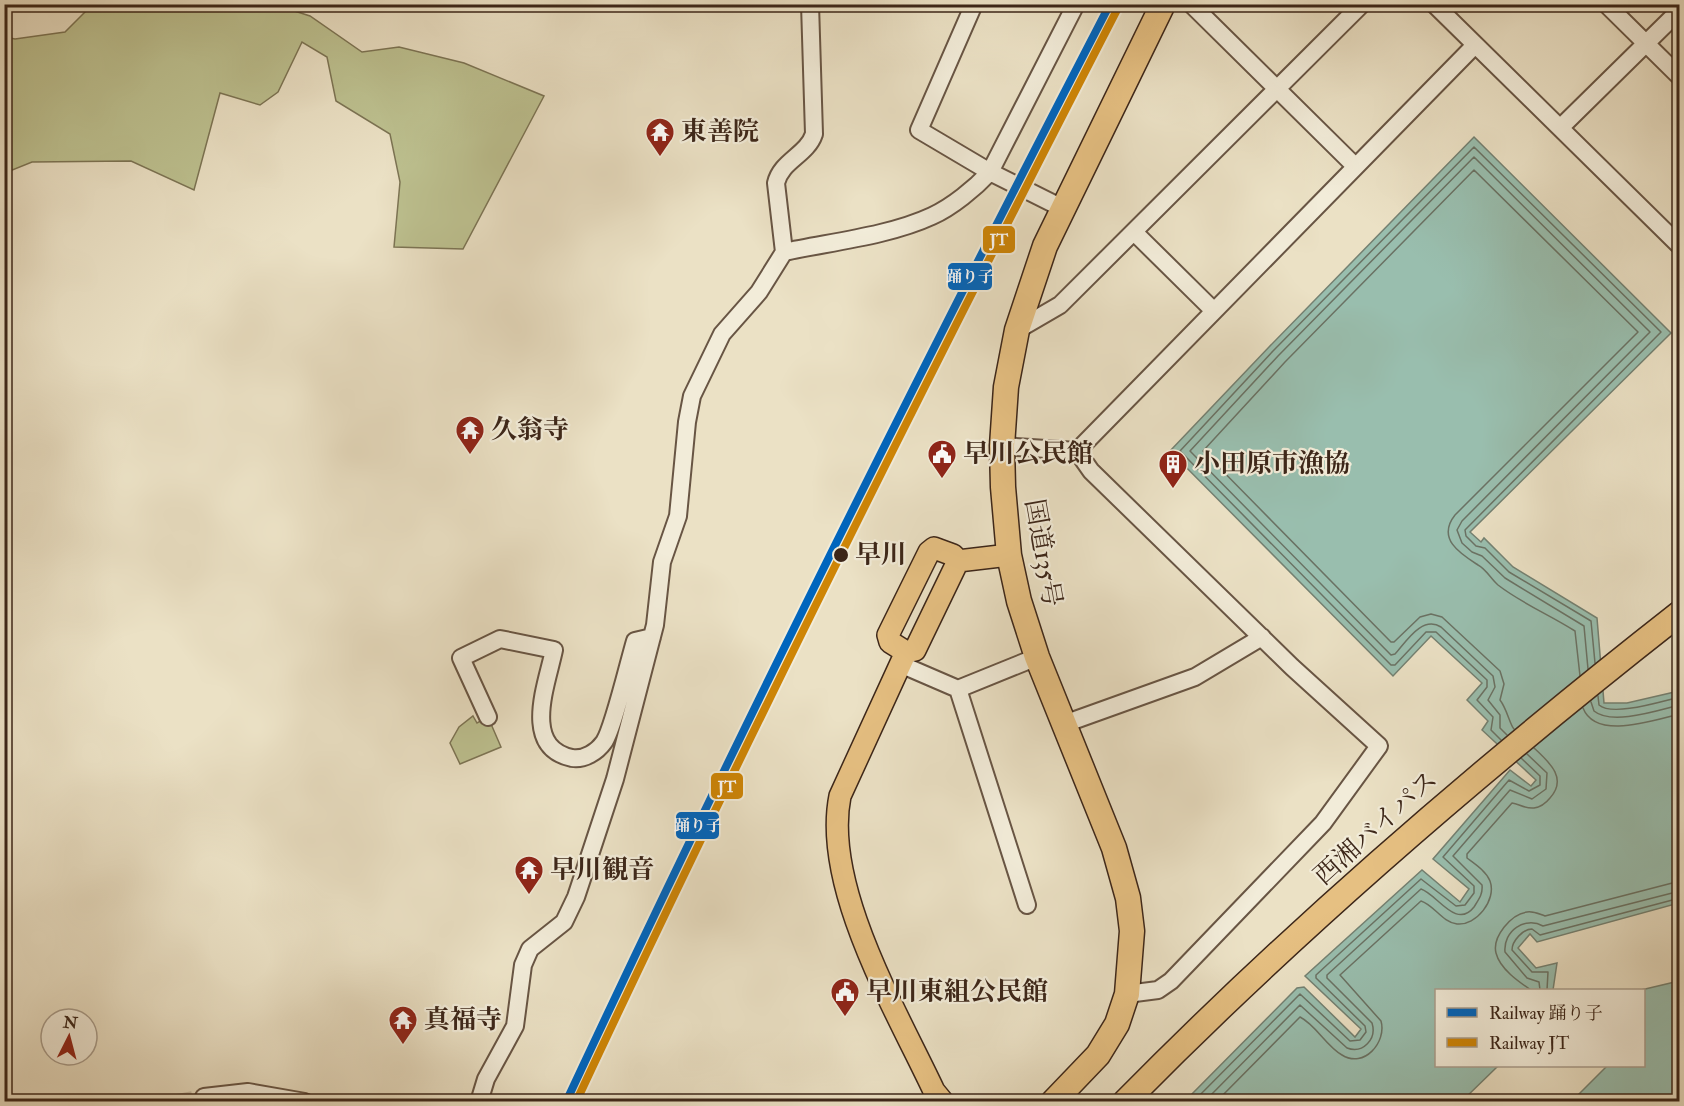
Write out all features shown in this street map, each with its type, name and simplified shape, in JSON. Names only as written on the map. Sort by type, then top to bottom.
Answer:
[{"type":"highway","name":"国道135号","points":[[1053,1101],[1098,1055],[1117,1024],[1127,994],[1132,931],[1128,898],[1114,848],[1037,657],[1019,601],[1009,555],[1002,446],[1006,387],[1017,330],[1045,246],[1163,4]]},
{"type":"highway","name":"西湘バイパス","points":[[1125,1101],[1320,916],[1456,795],[1560,707],[1680,613]]},
{"type":"highway","name":"西湘バイパス","points":[[1139,1101],[1326,923],[1470,794],[1680,626]]},
{"type":"main road","points":[[903,658],[890,642],[888,635],[929,552],[934,548],[944,551],[958,561],[1009,555]]},
{"type":"main road","points":[[943,1101],[930,1081],[853,913],[841,868],[837,814],[840,796],[903,658],[915,651],[958,561]]},
{"type":"street","points":[[479,1101],[486,1080],[515,1026],[523,965],[530,949],[564,922],[576,897],[615,779],[652,637],[662,562],[681,497],[687,422],[692,396],[722,334],[759,292],[784,252],[776,183],[778,173],[811,143],[814,134],[810,4]]},
{"type":"street","points":[[974,4],[919,130],[990,172],[1064,209]]},
{"type":"street","points":[[784,252],[886,230],[932,216],[979,184],[990,172],[1076,4]]},
{"type":"street","points":[[1191,4],[1355,166]]},
{"type":"street","points":[[1017,330],[1060,305],[1362,4]]},
{"type":"street","points":[[1434,4],[1680,246]]},
{"type":"street","points":[[1606,4],[1680,77]]},
{"type":"street","points":[[1560,128],[1680,10]]},
{"type":"street","points":[[1002,446],[1077,451],[1475,45]]},
{"type":"street","points":[[1134,232],[1213,310]]},
{"type":"street","points":[[1077,451],[1091,471],[1262,638],[1379,746],[1323,823],[1171,981],[1158,990],[1127,994]]},
{"type":"street","points":[[488,717],[461,658],[500,639],[554,650],[541,715],[543,737],[552,748],[563,755],[576,759],[586,756],[605,741],[635,641],[652,637]]},
{"type":"street","points":[[1064,724],[1195,676],[1262,638]]},
{"type":"street","points":[[958,689],[1037,657]]},
{"type":"street","points":[[903,658],[958,689],[1027,904]]},
{"type":"street","points":[[204,1097],[248,1092],[304,1101]]},
{"type":"shaded area","points":[[92,5],[161,5],[162,9],[207,5],[276,5],[310,16],[362,52],[399,47],[464,63],[544,96],[463,249],[394,247],[400,182],[390,134],[336,101],[327,57],[302,42],[278,92],[260,105],[220,93],[194,190],[131,161],[32,162],[5,173],[5,37],[15,39],[65,32]]},
{"type":"shaded area","points":[[473,716],[477,723],[488,717],[501,747],[460,764],[450,743],[459,727]]},
{"type":"water","points":[[1474,137],[1671,333],[1470,532],[1481,542],[1484,538],[1513,567],[1597,618],[1604,703],[1627,703],[1679,691],[1679,903],[1537,942],[1530,934],[1518,948],[1536,968],[1557,963],[1553,989],[1435,989],[1435,1067],[1497,1067],[1462,1101],[1185,1101],[1297,988],[1304,987],[1355,1037],[1361,1029],[1305,976],[1422,870],[1460,902],[1469,889],[1433,859],[1510,770],[1531,786],[1536,780],[1482,730],[1488,721],[1467,700],[1482,683],[1431,636],[1393,676],[1170,451]]},
{"type":"water","points":[[1679,981],[1679,1101],[1572,1101],[1606,1067],[1645,1067],[1645,989]]},
{"type":"tunnel","points":[[177,1102],[204,1097]]},
{"type":"rail line","name":"踊り子","points":[[566,1102],[832,550],[1110,4]]},
{"type":"rail line","name":"JT","points":[[576,1102],[707,826],[842,552],[1118,8]]},
{"type":"place","name":"東善院","points":[[660,158]]},
{"type":"place","name":"久翁寺","points":[[470,456]]},
{"type":"place","name":"早川公民館","points":[[942,480]]},
{"type":"place","name":"小田原市漁協","points":[[1173,490]]},
{"type":"place","name":"早川","points":[[841,555]]},
{"type":"place","name":"早川観音","points":[[529,896]]},
{"type":"place","name":"早川東組公民館","points":[[845,1018]]},
{"type":"place","name":"真福寺","points":[[403,1046]]}]
